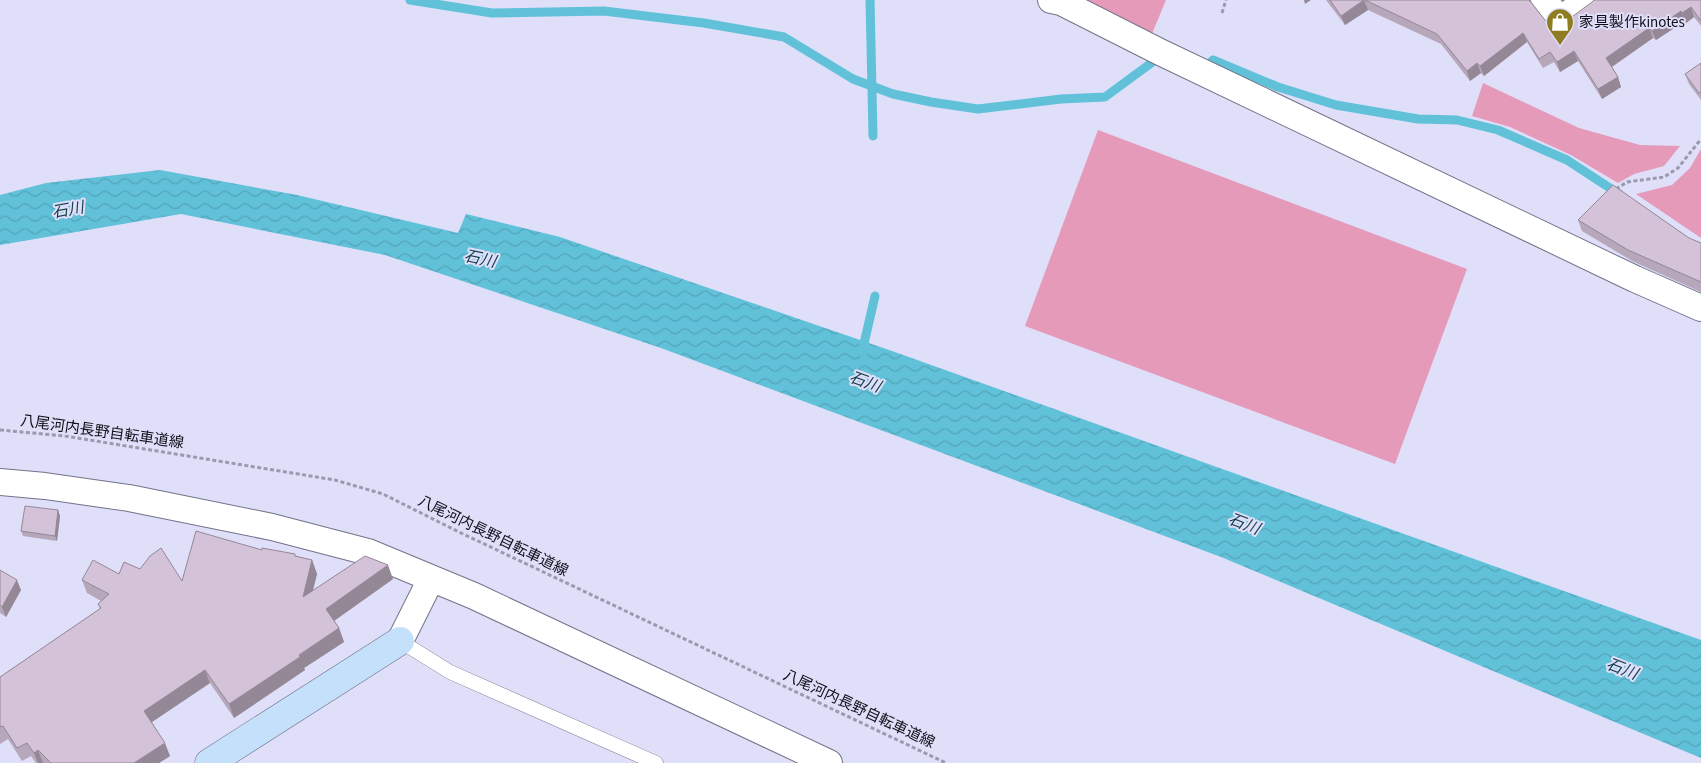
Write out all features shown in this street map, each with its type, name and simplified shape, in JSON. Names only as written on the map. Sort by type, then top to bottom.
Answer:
[{"type":"street","points":[[1051,0],[1061,2],[1202,72],[1634,279],[1701,308]]},
{"type":"street","points":[[1544,0],[1560,20],[1587,0]]},
{"type":"street","points":[[0,482],[45,486],[129,498],[272,527],[368,552],[482,601],[830,763]]},
{"type":"street","points":[[209,763],[400,641],[431,579]]},
{"type":"lane","points":[[400,641],[450,672],[656,763]]},
{"type":"path","points":[[1222,13],[1226,0]]},
{"type":"path","points":[[1614,190],[1627,182],[1664,176],[1678,168],[1701,139]]},
{"type":"path","name":"八尾河内長野自転車道線","points":[[0,430],[65,436],[335,480],[383,494],[458,532],[946,763]]},
{"type":"shaded area","points":[[1083,0],[1166,0],[1151,36]]},
{"type":"shaded area","points":[[1483,83],[1579,128],[1640,145],[1680,146],[1664,166],[1634,174],[1618,183],[1571,155],[1510,127],[1472,116]]},
{"type":"shaded area","points":[[1098,130],[1467,269],[1395,464],[1025,326]]},
{"type":"shaded area","points":[[1701,149],[1701,238],[1636,194],[1672,185],[1690,168]]},
{"type":"water","name":"石川","points":[[160,170],[297,195],[458,233],[466,214],[560,237],[892,351],[1701,640],[1701,758],[1221,557],[661,348],[385,255],[181,214],[0,245],[0,195],[46,183]]},
{"type":"building","points":[[1330,0],[1364,0],[1341,16]]},
{"type":"building","points":[[1365,0],[1529,0],[1545,20],[1551,24],[1559,25],[1594,0],[1701,0],[1701,21],[1691,7],[1682,13],[1681,11],[1652,31],[1649,28],[1606,58],[1618,77],[1598,89],[1574,51],[1557,62],[1550,52],[1539,59],[1523,33],[1480,66],[1477,63],[1467,71],[1437,34]]},
{"type":"building","points":[[1701,63],[1701,92],[1699,93],[1685,74]]},
{"type":"building","points":[[1613,185],[1689,238],[1701,243],[1701,282],[1628,250],[1578,220]]},
{"type":"building","points":[[25,506],[58,510],[55,536],[21,531]]},
{"type":"building","points":[[196,531],[262,550],[262,548],[295,554],[295,556],[312,560],[303,597],[365,556],[388,565],[326,609],[339,628],[299,655],[300,657],[229,704],[205,670],[144,711],[165,743],[134,763],[51,763],[38,750],[34,753],[27,743],[17,748],[3,726],[0,727],[0,677],[101,608],[98,604],[109,594],[82,580],[93,560],[119,574],[124,562],[140,569],[150,556],[161,548],[182,581]]},
{"type":"building","points":[[0,570],[17,580],[2,607],[0,605]]},
{"type":"waterway","points":[[410,0],[492,13],[604,11],[704,23],[784,37],[853,79],[893,94],[978,109],[1061,99],[1105,97],[1158,58],[1160,59]]},
{"type":"waterway","points":[[870,0],[873,136]]},
{"type":"waterway","points":[[1204,69],[1213,60],[1278,87],[1336,105],[1418,119],[1457,120],[1498,130],[1567,160],[1619,194]]},
{"type":"waterway","points":[[862,352],[875,296]]},
{"type":"place","name":"家具製作kinotes","points":[[1560,46]]}]
